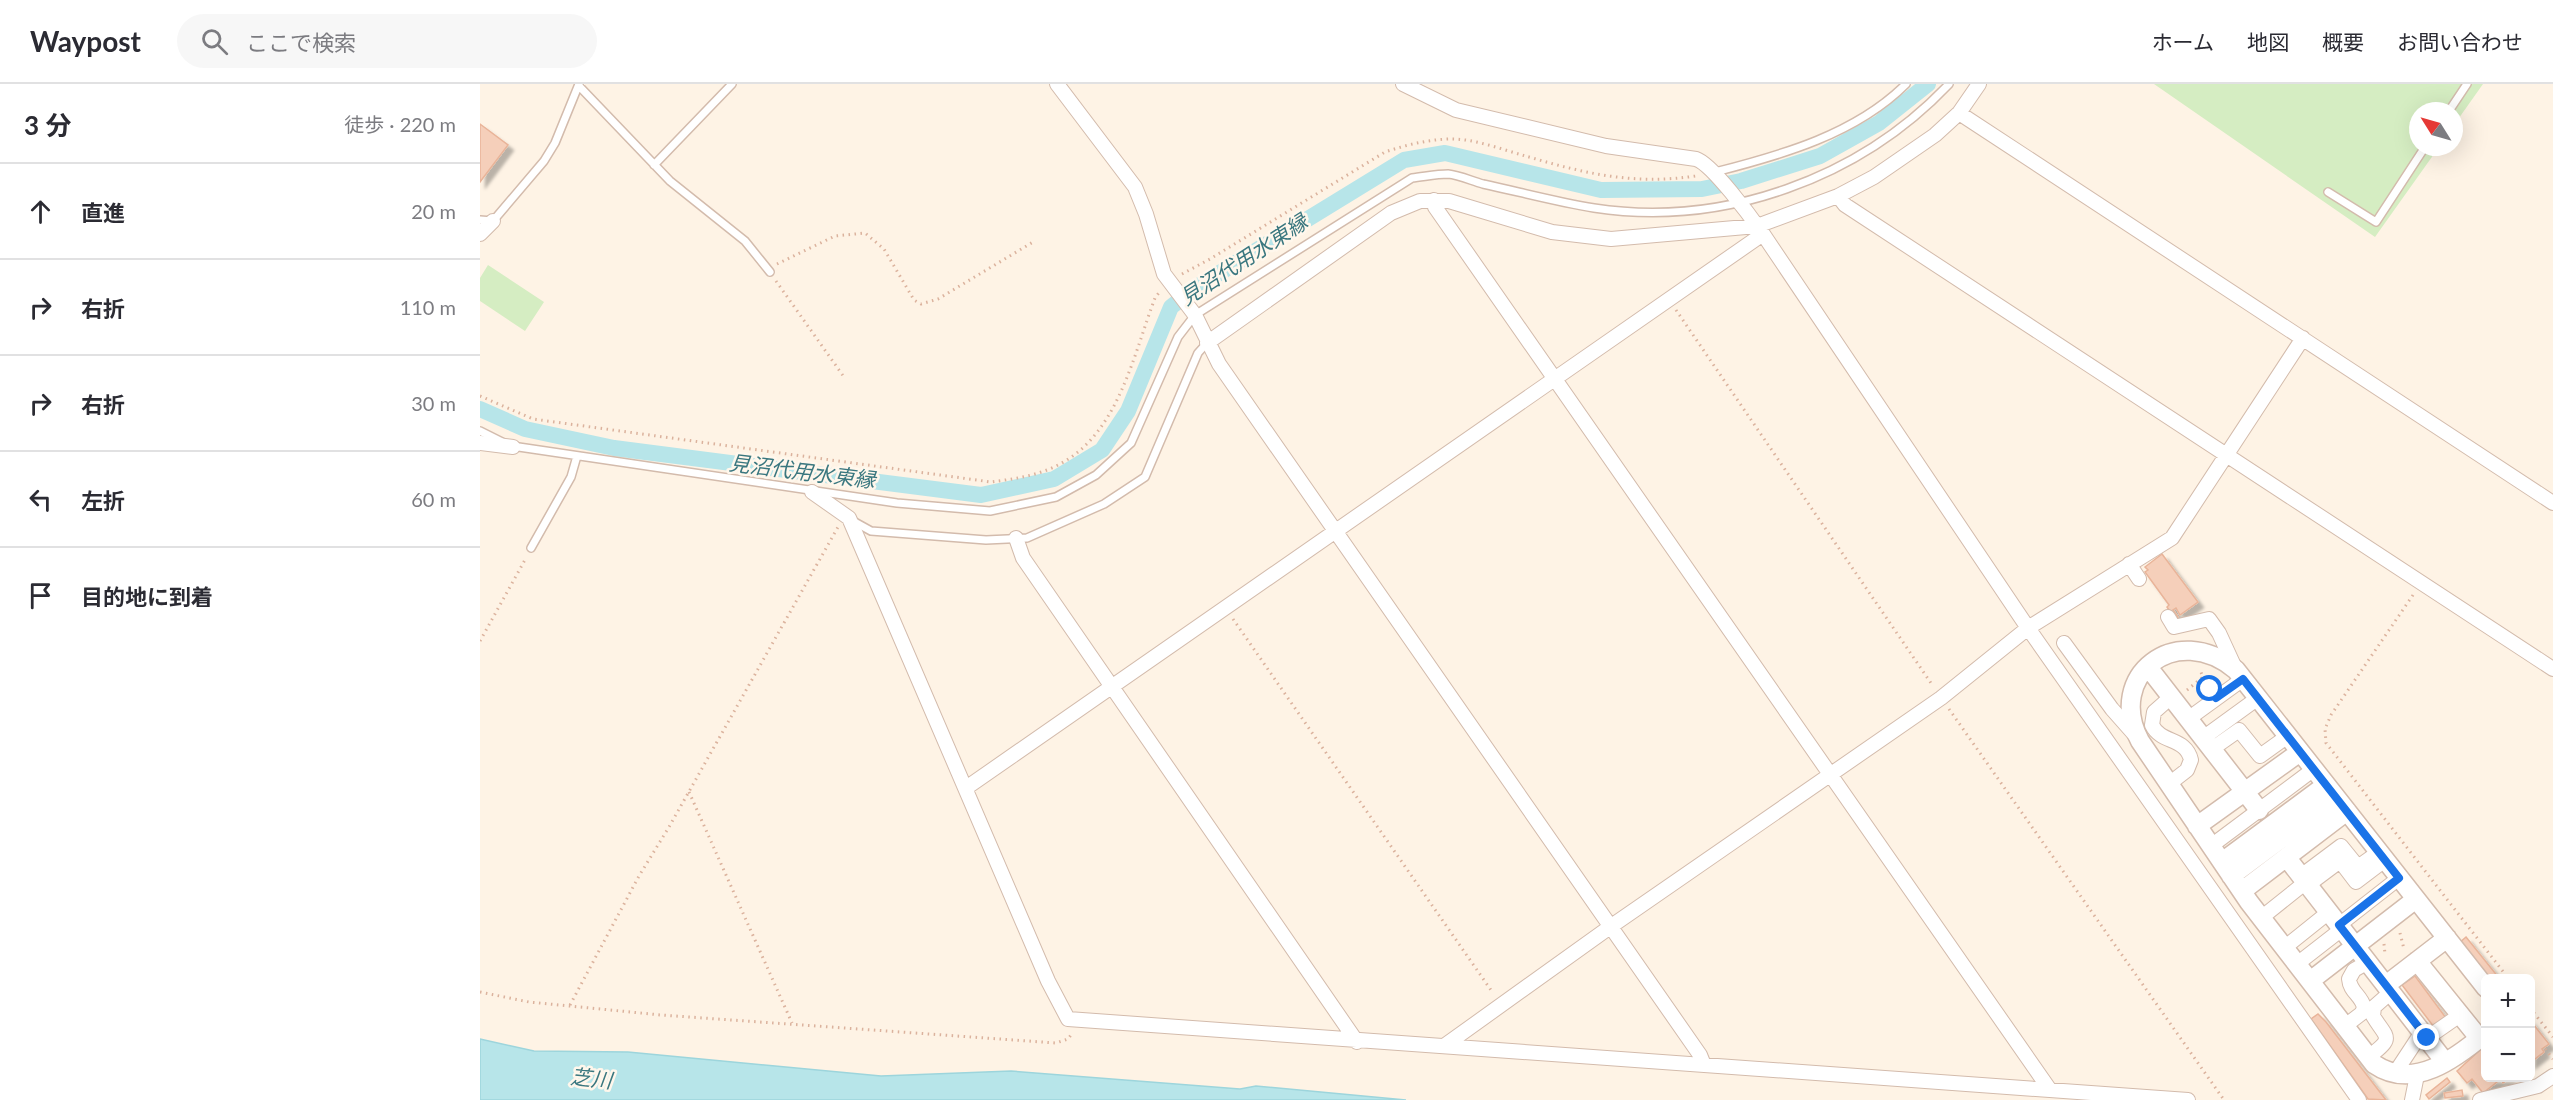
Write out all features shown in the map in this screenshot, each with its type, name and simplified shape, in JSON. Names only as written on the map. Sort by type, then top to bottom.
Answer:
[{"type":"street","points":[[1057,84],[1134,187],[1146,214],[1164,274],[1192,312],[1219,364],[1700,1055],[1704,1065]]},
{"type":"street","points":[[1403,84],[1456,110],[1606,146],[1705,162],[1760,230],[2028,628],[2359,1100]]},
{"type":"street","points":[[966,788],[1669,299],[1760,230],[1838,196],[1905,157],[1959,112],[1979,84]]},
{"type":"street","points":[[1959,112],[2553,503]]},
{"type":"street","points":[[1838,196],[1845,204],[2553,669]]},
{"type":"street","points":[[1434,200],[1435,207],[2050,1090]]},
{"type":"street","points":[[1207,343],[1391,213],[1420,201],[1449,201],[1482,209],[1552,232],[1589,237],[1664,236],[1760,230]]},
{"type":"street","points":[[480,234],[486,220]]},
{"type":"street","points":[[1444,1046],[1610,927],[1941,698],[2028,628],[2172,537],[2302,338]]},
{"type":"street","points":[[480,442],[513,447]]},
{"type":"street","points":[[812,492],[847,517],[1048,981],[1068,1019],[1357,1042],[1444,1046],[2188,1100]]},
{"type":"street","points":[[1016,538],[1023,558],[1357,1042]]},
{"type":"street","points":[[2129,564],[2139,579]]},
{"type":"street","points":[[2168,617],[2174,627],[2209,619],[2219,633],[2239,674],[2481,982]]},
{"type":"street","points":[[2064,643],[2112,709],[2140,741],[2261,918],[2368,1056],[2382,1070],[2395,1074],[2417,1075],[2445,1062],[2481,1036]]},
{"type":"street","points":[[2140,741],[2131,716],[2131,699],[2137,682],[2148,667],[2176,650],[2191,649],[2206,651],[2239,674]]},
{"type":"street","points":[[2148,667],[2178,693],[2188,719],[2259,810]]},
{"type":"street","points":[[2208,744],[2221,703],[2239,674]]},
{"type":"street","points":[[2169,784],[2187,770],[2191,760],[2185,747],[2177,741],[2159,736],[2152,725],[2154,712],[2178,693]]},
{"type":"street","points":[[2188,719],[2221,703],[2258,698]]},
{"type":"street","points":[[2208,744],[2239,730],[2260,756],[2288,736]]},
{"type":"street","points":[[2197,826],[2300,752]]},
{"type":"street","points":[[2211,846],[2314,770]]},
{"type":"street","points":[[2242,891],[2287,858],[2337,798]]},
{"type":"street","points":[[2226,869],[2337,798]]},
{"type":"street","points":[[2261,918],[2305,881],[2341,846],[2358,867],[2382,856]]},
{"type":"street","points":[[2287,858],[2355,946],[2374,960],[2389,989],[2445,1062]]},
{"type":"street","points":[[2284,948],[2309,933],[2337,922],[2399,878]]},
{"type":"street","points":[[2310,981],[2416,899]]},
{"type":"street","points":[[2297,964],[2309,933],[2337,922]]},
{"type":"street","points":[[2368,1056],[2383,1045],[2385,1040],[2383,1028],[2373,1016],[2374,1007],[2389,989],[2409,954],[2447,938]]},
{"type":"street","points":[[2409,954],[2460,1015],[2481,1034]]},
{"type":"street","points":[[2345,1026],[2362,1012],[2364,1007],[2359,996],[2351,989],[2349,980],[2354,970],[2374,960]]},
{"type":"street","points":[[2395,1074],[2425,1035],[2460,1015]]},
{"type":"street","points":[[2412,1100],[2417,1075]]},
{"type":"street","points":[[2480,1100],[2538,1086],[2553,1076]]},
{"type":"lane","points":[[654,165],[732,84]]},
{"type":"lane","points":[[1716,174],[1770,158],[1812,142],[1858,119],[1906,84]]},
{"type":"lane","points":[[480,431],[513,447],[897,503],[990,511],[1056,497],[1096,476],[1131,443],[1178,337],[1192,312],[1412,178],[1448,174],[1595,208],[1688,211],[1736,202],[1794,186],[1877,146],[1921,114],[1950,84]]},
{"type":"lane","points":[[2455,102],[2467,84]]},
{"type":"lane","points":[[486,220],[544,161],[555,143],[579,85],[654,165],[732,229],[769,270]]},
{"type":"lane","points":[[2328,192],[2376,222],[2420,156]]},
{"type":"lane","points":[[847,517],[871,531],[987,540],[1027,538],[1104,504],[1145,477],[1198,353],[1207,343]]},
{"type":"lane","points":[[531,548],[571,477],[577,456]]},
{"type":"path","points":[[844,377],[769,270],[810,246],[835,236],[866,233],[884,249],[914,300],[921,304],[938,299],[1033,242]]},
{"type":"path","points":[[480,396],[533,419],[991,482],[1026,476],[1057,466],[1084,448],[1114,407],[1158,293]]},
{"type":"path","points":[[1669,299],[1941,698],[2224,1100]]},
{"type":"path","points":[[570,1005],[639,876],[847,517]]},
{"type":"path","points":[[480,640],[531,548]]},
{"type":"path","points":[[2422,583],[2331,716],[2325,729],[2326,743],[2505,974]]},
{"type":"path","points":[[1225,608],[1501,1005]]},
{"type":"path","points":[[2178,693],[2203,677],[2195,665]]},
{"type":"path","points":[[689,792],[792,1024]]},
{"type":"path","points":[[2402,929],[2402,941],[2409,954]]},
{"type":"path","points":[[2394,937],[2402,941],[2409,954]]},
{"type":"path","points":[[2374,960],[2387,939]]},
{"type":"path","points":[[2374,960],[2391,958]]},
{"type":"path","points":[[480,992],[529,1002],[662,1015],[1056,1043],[1068,1039],[1082,1021]]},
{"type":"path","points":[[2535,1014],[2553,1036]]},
{"type":"path","points":[[2545,1049],[2553,1059]]},
{"type":"green space","points":[[2154,84],[2483,84],[2463,112],[2463,102],[2409,102],[2409,156],[2433,156],[2375,237]]},
{"type":"green space","points":[[488,265],[544,302],[525,331],[480,301],[480,278]]},
{"type":"water","name":"芝川","points":[[480,1039],[534,1051],[628,1052],[881,1076],[1011,1071],[1240,1089],[1256,1086],[1406,1100],[480,1100]]},
{"type":"building","points":[[480,124],[508,145],[480,182]]},
{"type":"building","points":[[2162,554],[2198,602],[2180,615],[2176,608],[2173,610],[2178,617],[2175,619],[2167,607],[2169,605],[2145,572],[2148,570],[2145,567]]},
{"type":"building","points":[[2466,937],[2496,974],[2484,974],[2459,943]]},
{"type":"building","points":[[2415,976],[2446,1018],[2434,1027],[2402,985]]},
{"type":"building","points":[[2318,1014],[2386,1100],[2368,1099],[2311,1019]]},
{"type":"building","points":[[2535,1026],[2549,1044],[2542,1049],[2544,1052],[2535,1059]]},
{"type":"building","points":[[2480,1050],[2481,1082],[2497,1082],[2483,1093],[2472,1079],[2467,1083],[2457,1071]]},
{"type":"building","points":[[2447,1078],[2450,1082],[2429,1099],[2426,1095]]},
{"type":"building","points":[[2462,1090],[2463,1096],[2445,1098],[2444,1093]]},
{"type":"waterway","name":"見沼代用水東縁","points":[[480,409],[525,429],[614,448],[981,495],[1054,479],[1102,450],[1128,411],[1171,307],[1195,288],[1404,160],[1445,153],[1601,190],[1702,189],[1741,181],[1820,156],[1879,123],[1928,84]]},
{"type":"route","points":[[2210,689],[2216,698],[2243,679],[2399,878],[2339,925],[2427,1038]]}]
